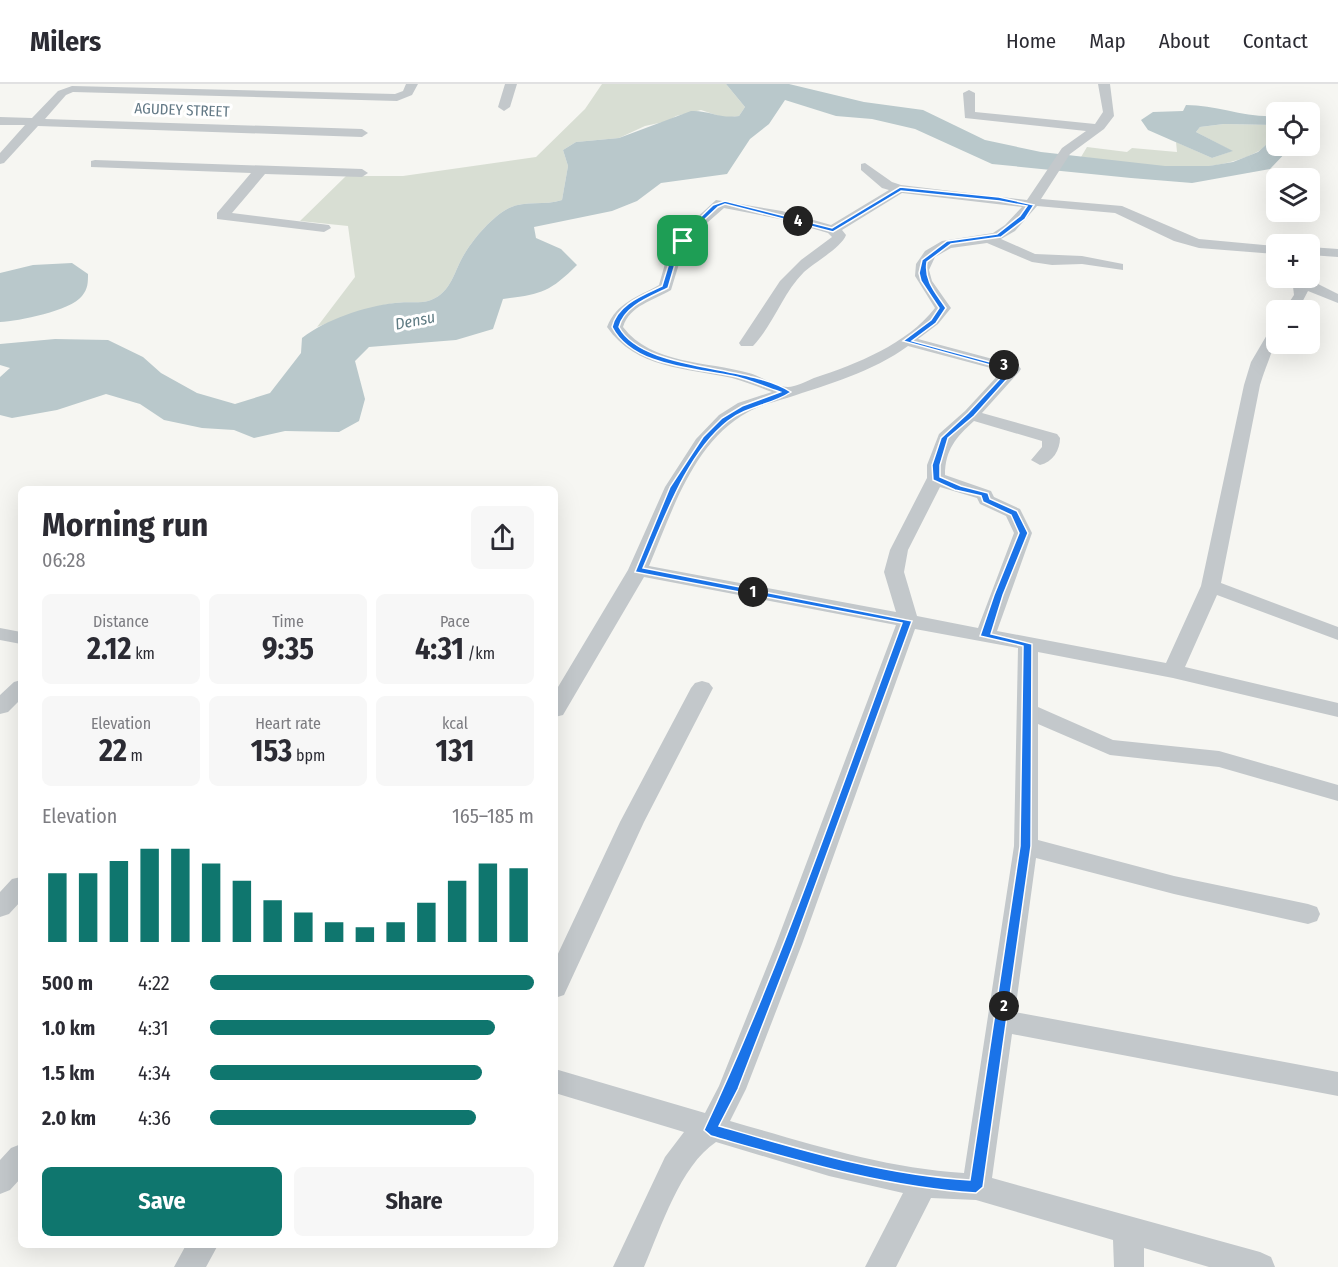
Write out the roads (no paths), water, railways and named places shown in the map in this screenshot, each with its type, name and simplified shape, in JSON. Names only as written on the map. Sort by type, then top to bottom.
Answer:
[{"type":"street","points":[[323,96],[329,84]]},
{"type":"street","points":[[0,160],[62,93],[72,89],[397,98],[408,93],[412,84]]},
{"type":"street","points":[[504,107],[511,84]]},
{"type":"street","points":[[558,705],[638,570],[674,487],[705,438],[725,419],[744,407],[871,363],[933,321],[943,308],[925,281],[922,273],[924,262],[949,243],[989,239],[1015,224],[1033,203],[1048,174],[1065,151],[1105,121],[1109,111],[1104,84]]},
{"type":"street","points":[[971,91],[969,115],[1096,128]]},
{"type":"street","name":"AGUDEY STREET","points":[[0,121],[362,133]]},
{"type":"street","points":[[95,164],[362,173]]},
{"type":"street","points":[[865,167],[887,185],[900,189],[1068,208],[1101,206],[1114,208],[1149,220],[1188,241],[1266,249]]},
{"type":"street","points":[[260,171],[222,216],[324,228]]},
{"type":"street","points":[[833,230],[900,189]]},
{"type":"street","points":[[747,343],[756,336],[764,314],[796,271],[838,239],[839,235],[833,230],[782,215],[721,203],[685,235],[685,244],[675,253],[666,287],[635,301],[617,320],[615,327],[620,337],[635,348],[671,362],[736,375],[787,392]]},
{"type":"street","points":[[989,239],[1032,258],[1082,260],[1119,267]]},
{"type":"street","points":[[1320,252],[1338,253]]},
{"type":"street","points":[[1316,288],[1338,299]]},
{"type":"street","points":[[628,1267],[675,1166],[692,1142],[711,1130],[732,1089],[789,944],[908,621],[894,572],[899,550],[936,478],[936,465],[945,438],[971,415],[1013,369],[906,341]]},
{"type":"street","points":[[1173,671],[1211,586],[1223,536],[1225,511],[1251,385],[1258,362],[1266,348]]},
{"type":"street","points":[[971,415],[1051,438],[1051,448],[1040,460]]},
{"type":"street","points":[[936,478],[958,488],[985,495],[986,500],[1014,513],[1023,533],[998,595],[985,636]]},
{"type":"street","points":[[638,570],[1173,671],[1338,710]]},
{"type":"street","points":[[1211,586],[1338,634]]},
{"type":"street","points":[[0,634],[18,637]]},
{"type":"street","points":[[976,1187],[1026,846],[1028,644]]},
{"type":"street","points":[[558,981],[632,822],[702,688]]},
{"type":"street","points":[[0,707],[18,690]]},
{"type":"street","points":[[1027,711],[1110,747],[1219,759],[1338,793]]},
{"type":"street","points":[[1026,846],[1174,885],[1308,914]]},
{"type":"street","points":[[0,908],[18,889]]},
{"type":"street","points":[[1002,1021],[1338,1084]]},
{"type":"street","points":[[558,1082],[711,1130],[829,1163],[923,1184],[976,1187],[1260,1267]]},
{"type":"street","points":[[0,1181],[18,1160]]},
{"type":"street","points":[[880,1267],[923,1184]]},
{"type":"street","points":[[1128,1228],[1129,1267]]},
{"type":"street","points":[[189,1267],[201,1248]]},
{"type":"water","name":"Densu","points":[[726,84],[789,84],[864,102],[923,110],[985,140],[1041,152],[1165,166],[1209,166],[1233,162],[1258,152],[1266,145],[1266,156],[1282,156],[1271,168],[1266,170],[1192,183],[992,164],[915,129],[872,119],[836,116],[785,100],[769,124],[750,139],[727,174],[661,183],[637,201],[612,211],[534,227],[536,238],[561,249],[577,265],[544,291],[503,299],[493,329],[456,340],[369,347],[355,361],[365,399],[359,421],[339,432],[285,431],[254,438],[234,430],[202,428],[164,420],[140,404],[106,394],[57,410],[12,418],[0,415],[0,377],[10,368],[0,365],[0,344],[55,339],[108,340],[143,357],[161,373],[197,393],[235,404],[270,393],[301,353],[302,338],[312,331],[370,307],[431,300],[444,292],[474,240],[496,217],[515,206],[562,200],[568,166],[563,150],[576,142],[619,138],[691,111],[739,116],[745,107]]},
{"type":"water","points":[[1186,105],[1266,116],[1266,125],[1224,124],[1200,127],[1196,132],[1233,151],[1212,158],[1148,130],[1141,120],[1153,112],[1183,111]]},
{"type":"water","points":[[72,263],[88,274],[85,291],[76,301],[56,311],[0,322],[0,273],[33,265]]}]
